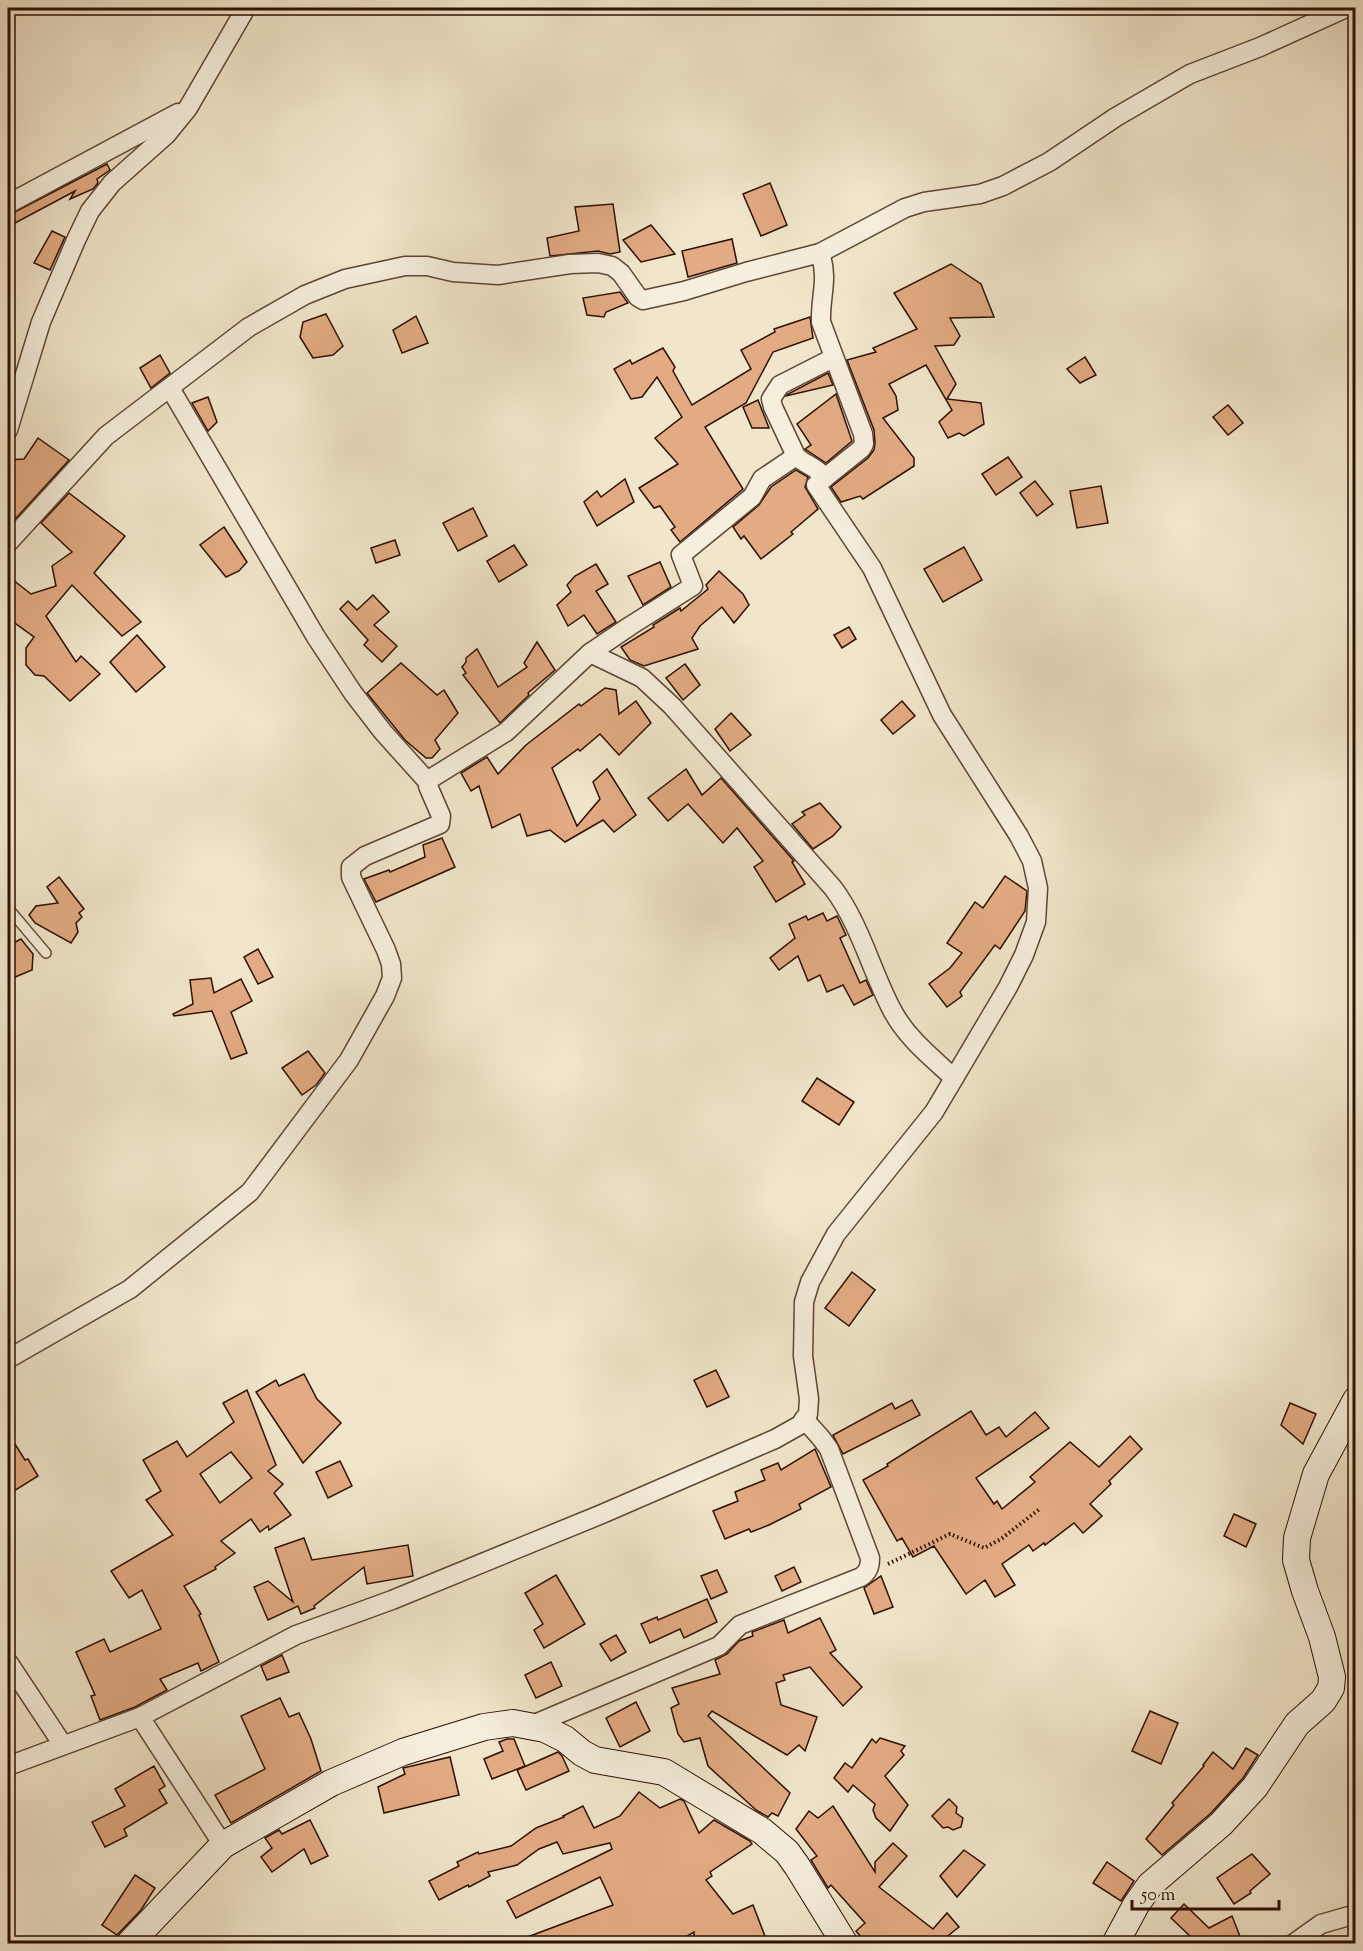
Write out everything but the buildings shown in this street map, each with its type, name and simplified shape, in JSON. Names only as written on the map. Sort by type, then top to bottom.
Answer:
[{"type":"street","points":[[8,430],[41,321],[90,211],[112,183],[166,135],[188,108],[246,8]]},
{"type":"street","points":[[8,543],[95,446],[249,327],[305,295],[345,279],[405,266],[427,266],[453,272],[498,275],[570,264],[598,263],[612,266],[621,273],[638,297],[651,300],[820,253],[905,208],[924,202],[980,194],[1020,178],[1079,143],[1142,100],[1190,74],[1260,47],[1346,8]]},
{"type":"street","points":[[8,204],[188,108]]},
{"type":"street","points":[[8,1766],[140,1717],[296,1635],[392,1600],[602,1514],[775,1438],[800,1425],[808,1414],[809,1399],[803,1356],[804,1302],[810,1282],[836,1234],[934,1112],[1008,987],[1024,955],[1036,922],[1038,888],[1032,861],[1019,836],[942,715],[872,568],[816,485],[861,450],[864,444],[863,434],[821,322],[820,311],[825,280],[820,253]]},
{"type":"street","points":[[825,478],[815,467],[796,456],[771,399],[772,394],[780,385],[833,358]]},
{"type":"street","points":[[8,1359],[130,1289],[250,1192],[349,1060],[385,996],[392,978],[391,964],[386,950],[351,877],[351,867],[364,856],[440,824],[441,816],[428,782],[383,732],[316,638],[170,388]]},
{"type":"street","points":[[428,782],[506,732],[590,653],[693,586],[681,555],[752,497],[762,479],[796,456]]},
{"type":"street","points":[[590,653],[642,678],[672,706],[828,881],[846,905],[892,1010],[903,1028],[954,1078]]},
{"type":"street","points":[[1115,1944],[1136,1905],[1150,1885],[1221,1824],[1255,1787],[1298,1724],[1323,1701],[1331,1688],[1332,1677],[1322,1637],[1296,1560],[1297,1538],[1316,1474],[1356,1400]]},
{"type":"street","points":[[530,1726],[719,1646],[740,1625],[867,1573],[870,1558],[826,1444],[804,1419]]},
{"type":"street","points":[[8,1662],[63,1745]]},
{"type":"street","points":[[140,1717],[223,1845]]},
{"type":"street","points":[[129,1944],[223,1845],[331,1783],[403,1752],[484,1727],[513,1723],[545,1729],[565,1739],[582,1754],[595,1760],[664,1772],[762,1831],[787,1852],[845,1944]]},
{"type":"street","points":[[1293,1944],[1321,1924],[1356,1914]]},
{"type":"lane","points":[[8,908],[46,952]]},
{"type":"path","points":[[861,1577],[950,1534],[984,1548],[1001,1539],[1041,1508]]}]
